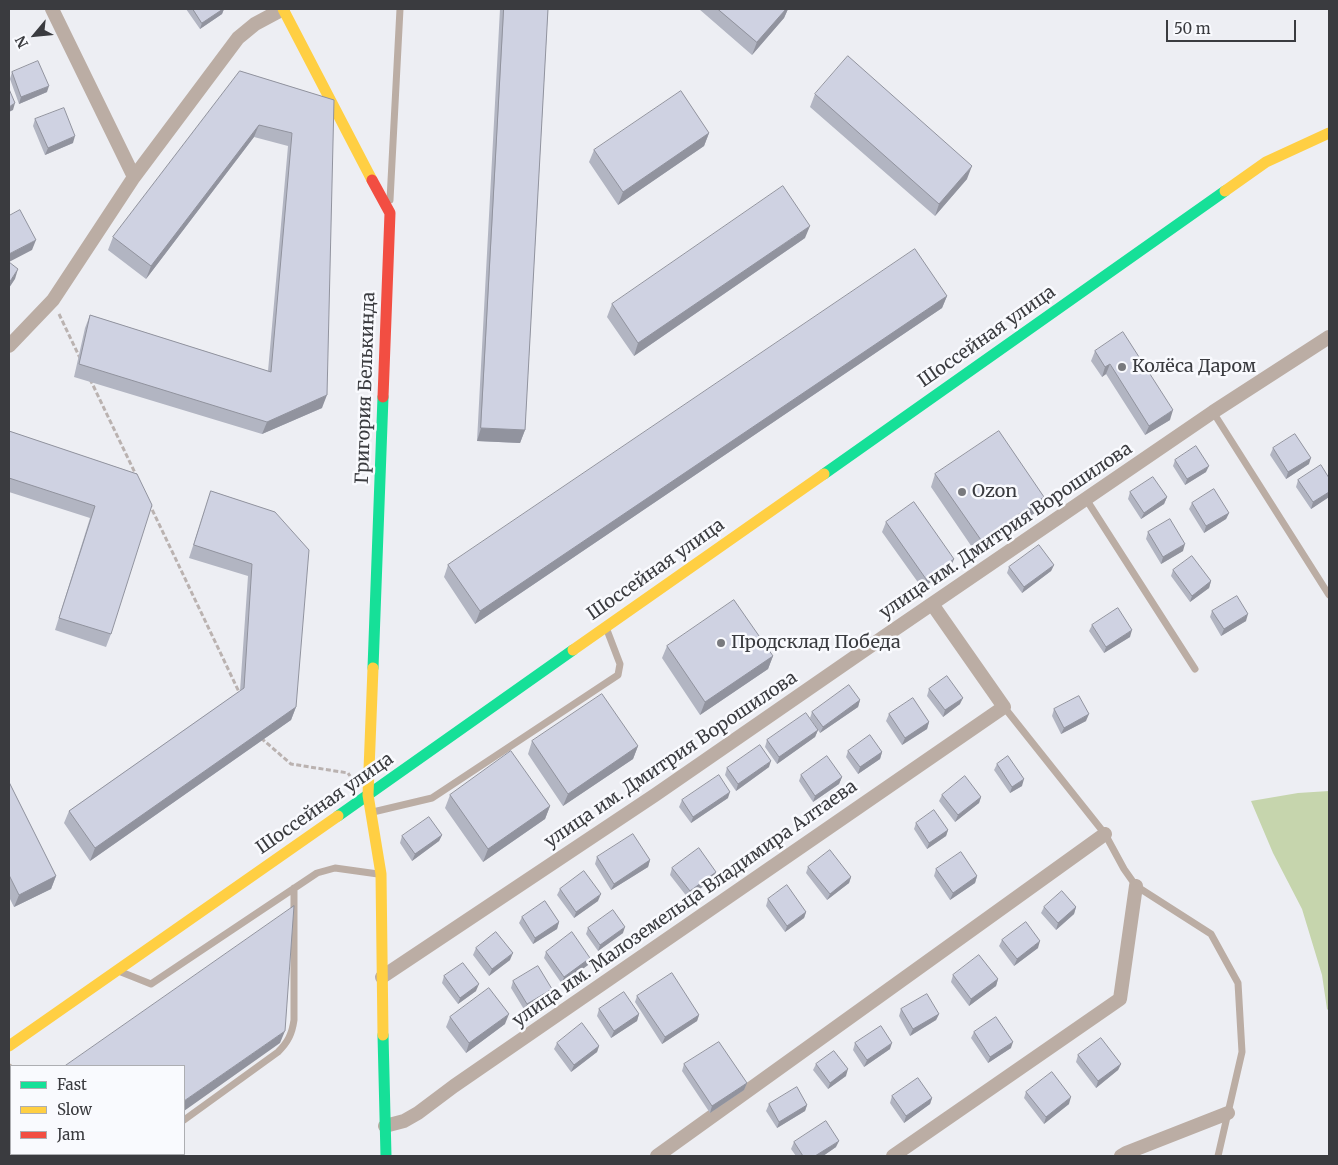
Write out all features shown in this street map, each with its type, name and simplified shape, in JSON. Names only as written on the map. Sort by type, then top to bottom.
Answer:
[{"type":"street","points":[[52,9],[134,177]]},
{"type":"street","points":[[9,346],[53,300],[134,177],[238,38],[255,24],[283,9]]},
{"type":"street","name":"Григория Белькинда","points":[[283,9],[390,213],[368,795],[381,874],[386,1156]]},
{"type":"street","name":"Шоссейная улица","points":[[9,1046],[1266,162],[1329,133]]},
{"type":"street","name":"улица им. Дмитрия Ворошилова","points":[[382,977],[655,796],[1086,499],[1329,337]]},
{"type":"street","points":[[932,604],[1004,706]]},
{"type":"street","name":"улица им. Малоземельца Владимира Алтаева","points":[[385,1126],[404,1121],[418,1113],[468,1076],[1004,706]]},
{"type":"street","points":[[657,1156],[1105,834]]},
{"type":"street","points":[[893,1156],[1120,999],[1136,886]]},
{"type":"street","points":[[1121,1156],[1228,1113]]},
{"type":"lane","points":[[390,213],[400,9]]},
{"type":"lane","points":[[1214,412],[1329,595]]},
{"type":"lane","points":[[1086,499],[1195,669]]},
{"type":"lane","points":[[371,812],[432,798],[618,675],[620,664],[606,627]]},
{"type":"lane","points":[[1004,706],[1105,834],[1124,869],[1136,886],[1211,934],[1238,983],[1242,1052],[1218,1156]]},
{"type":"lane","points":[[118,970],[151,984],[317,873],[335,868],[381,874]]},
{"type":"lane","points":[[185,1119],[278,1052],[287,1043],[292,1032],[294,1020],[294,888]]},
{"type":"path","points":[[53,300],[82,363]]},
{"type":"path","points":[[86,372],[137,478]]},
{"type":"path","points":[[146,496],[241,696]]},
{"type":"path","points":[[257,730],[261,738],[291,764],[348,773],[368,795]]},
{"type":"green space","points":[[1329,791],[1329,1011],[1327,1009],[1322,975],[1302,909],[1273,853],[1251,801],[1298,793]]},
{"type":"building","points":[[193,9],[223,9],[202,23]]},
{"type":"building","points":[[504,9],[548,9],[525,430],[481,428]]},
{"type":"building","points":[[718,9],[786,9],[757,42]]},
{"type":"building","points":[[848,56],[972,166],[939,204],[815,94]]},
{"type":"building","points":[[38,61],[49,86],[21,97],[12,72]]},
{"type":"building","points":[[240,71],[334,100],[327,395],[267,422],[79,364],[90,315],[271,372],[292,133],[259,125],[151,266],[113,237]]},
{"type":"building","points":[[9,89],[15,103],[9,107]]},
{"type":"building","points":[[681,91],[709,133],[623,192],[594,150]]},
{"type":"building","points":[[64,108],[75,136],[48,148],[35,119]]},
{"type":"building","points":[[783,186],[810,226],[638,343],[612,304]]},
{"type":"building","points":[[20,210],[36,240],[9,254],[9,216]]},
{"type":"building","points":[[915,249],[947,296],[480,611],[448,565]]},
{"type":"building","points":[[9,262],[18,269],[9,283]]},
{"type":"building","points":[[1123,332],[1173,410],[1149,426],[1110,364],[1105,367],[1095,351]]},
{"type":"building","points":[[9,431],[137,474],[152,505],[111,634],[59,618],[95,506],[9,478]]},
{"type":"building","points":[[999,431],[1044,497],[981,540],[935,474]]},
{"type":"building","points":[[1295,434],[1311,458],[1288,472],[1273,448]]},
{"type":"building","points":[[1196,446],[1209,466],[1187,479],[1175,460]]},
{"type":"building","points":[[1321,465],[1329,478],[1329,492],[1313,502],[1298,480]]},
{"type":"building","points":[[1153,477],[1167,497],[1144,513],[1130,492]]},
{"type":"building","points":[[1214,489],[1229,513],[1206,526],[1192,503]]},
{"type":"building","points":[[211,491],[275,512],[309,550],[296,707],[95,848],[69,811],[244,688],[252,564],[194,545]]},
{"type":"building","points":[[914,502],[954,559],[926,579],[886,522]]},
{"type":"building","points":[[1170,519],[1185,544],[1163,557],[1148,532]]},
{"type":"building","points":[[1039,545],[1054,565],[1024,587],[1009,567]]},
{"type":"building","points":[[1192,556],[1211,581],[1192,596],[1173,570]]},
{"type":"building","points":[[1237,596],[1248,614],[1224,629],[1212,611]]},
{"type":"building","points":[[734,600],[773,656],[705,702],[667,646]]},
{"type":"building","points":[[1118,608],[1132,630],[1106,647],[1092,625]]},
{"type":"building","points":[[947,676],[963,698],[945,710],[929,689]]},
{"type":"building","points":[[849,685],[860,700],[823,727],[812,712]]},
{"type":"building","points":[[602,694],[638,746],[568,794],[532,741]]},
{"type":"building","points":[[1079,696],[1089,714],[1064,728],[1054,709]]},
{"type":"building","points":[[913,698],[929,722],[905,738],[889,714]]},
{"type":"building","points":[[806,713],[818,730],[779,757],[767,740]]},
{"type":"building","points":[[870,735],[882,752],[860,767],[848,751]]},
{"type":"building","points":[[760,745],[771,761],[738,784],[727,768]]},
{"type":"building","points":[[511,751],[550,806],[488,849],[450,795]]},
{"type":"building","points":[[827,756],[842,777],[815,796],[801,775]]},
{"type":"building","points":[[1008,756],[1024,779],[1012,787],[997,764]]},
{"type":"building","points":[[719,775],[730,792],[693,817],[682,800]]},
{"type":"building","points":[[965,776],[981,797],[958,815],[942,795]]},
{"type":"building","points":[[9,782],[56,876],[19,895],[9,875]]},
{"type":"building","points":[[934,810],[948,830],[929,843],[916,823]]},
{"type":"building","points":[[429,817],[442,835],[415,854],[402,836]]},
{"type":"building","points":[[633,834],[650,860],[614,884],[597,857]]},
{"type":"building","points":[[699,848],[716,872],[690,891],[672,868]]},
{"type":"building","points":[[830,850],[851,877],[830,894],[808,867]]},
{"type":"building","points":[[961,852],[977,876],[953,893],[936,869]]},
{"type":"building","points":[[584,871],[601,894],[576,912],[560,889]]},
{"type":"building","points":[[787,885],[806,912],[787,926],[768,899]]},
{"type":"building","points":[[1062,891],[1076,907],[1058,923],[1044,907]]},
{"type":"building","points":[[545,901],[559,922],[535,938],[522,917]]},
{"type":"building","points":[[294,906],[285,1031],[185,1100],[185,1065],[66,1065]]},
{"type":"building","points":[[613,910],[625,927],[600,945],[588,928]]},
{"type":"building","points":[[1026,922],[1040,941],[1017,959],[1002,940]]},
{"type":"building","points":[[496,932],[513,953],[492,969],[476,948]]},
{"type":"building","points":[[572,932],[590,958],[564,977],[546,952]]},
{"type":"building","points":[[979,955],[998,979],[971,999],[953,975]]},
{"type":"building","points":[[463,963],[479,984],[460,998],[444,976]]},
{"type":"building","points":[[538,966],[552,989],[527,1004],[513,981]]},
{"type":"building","points":[[672,973],[699,1015],[665,1037],[637,996]]},
{"type":"building","points":[[489,988],[509,1014],[469,1043],[450,1017]]},
{"type":"building","points":[[624,992],[639,1014],[614,1031],[599,1009]]},
{"type":"building","points":[[927,994],[939,1014],[913,1029],[901,1009]]},
{"type":"building","points":[[996,1017],[1013,1042],[990,1057],[974,1032]]},
{"type":"building","points":[[582,1023],[599,1046],[574,1065],[557,1043]]},
{"type":"building","points":[[881,1026],[892,1043],[867,1060],[855,1043]]},
{"type":"building","points":[[1101,1038],[1121,1064],[1098,1081],[1078,1055]]},
{"type":"building","points":[[719,1042],[747,1083],[712,1106],[684,1064]]},
{"type":"building","points":[[834,1051],[848,1069],[830,1083],[816,1064]]},
{"type":"building","points":[[1052,1072],[1071,1097],[1046,1117],[1026,1092]]},
{"type":"building","points":[[918,1078],[932,1098],[906,1116],[892,1096]]},
{"type":"building","points":[[797,1087],[807,1105],[779,1122],[769,1104]]},
{"type":"building","points":[[826,1121],[839,1141],[815,1156],[803,1156],[794,1142]]},
{"type":"traffic: fast","points":[[824,474],[1225,191]]},
{"type":"traffic: fast","points":[[373,668],[383,397]]},
{"type":"traffic: fast","points":[[338,816],[573,650]]},
{"type":"traffic: fast","points":[[383,1035],[386,1156]]},
{"type":"traffic: slow","points":[[283,9],[372,180]]},
{"type":"traffic: slow","points":[[1225,191],[1266,162],[1329,133]]},
{"type":"traffic: slow","points":[[573,650],[824,474]]},
{"type":"traffic: slow","points":[[373,668],[368,795],[381,874],[383,1035]]},
{"type":"traffic: slow","points":[[9,1046],[338,816]]},
{"type":"traffic: jam","points":[[372,180],[390,213],[383,397]]},
{"type":"place","name":"Колёса Даром","points":[[1122,367]]},
{"type":"place","name":"Ozon","points":[[962,492]]},
{"type":"place","name":"Продсклад Победа","points":[[721,643]]}]
